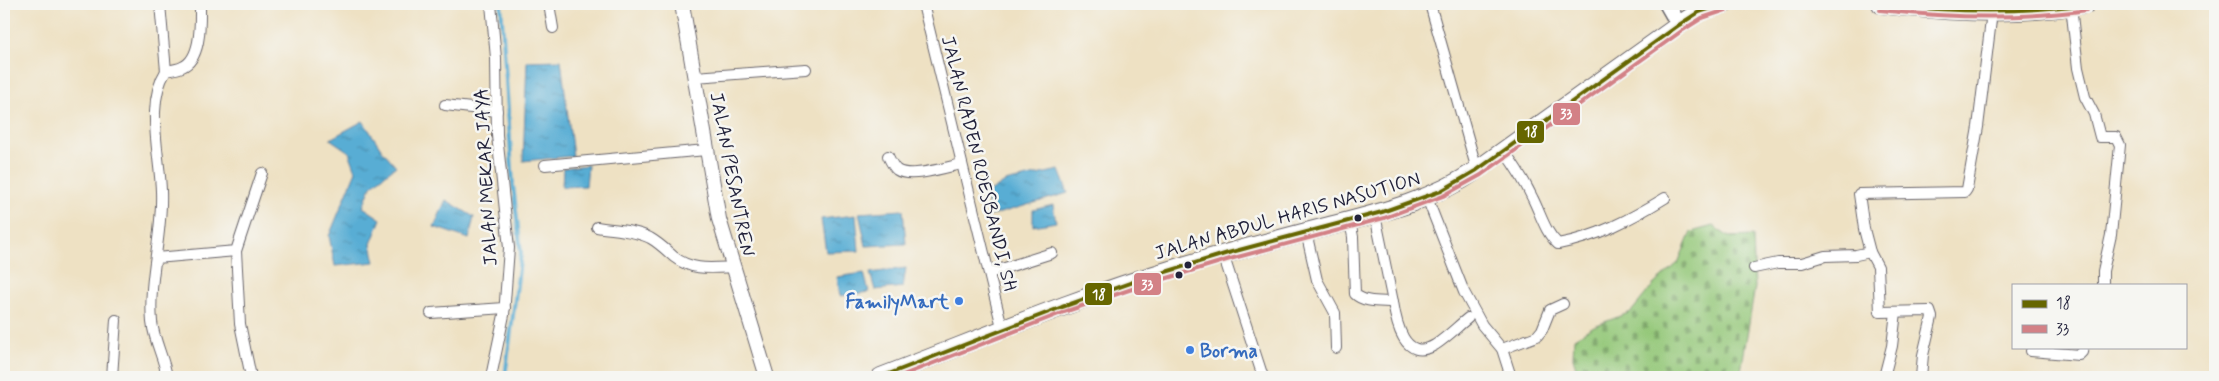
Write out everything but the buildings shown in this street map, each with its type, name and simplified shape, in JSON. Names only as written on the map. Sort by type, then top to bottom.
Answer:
[{"type":"highway","name":"JALAN ABDUL HARIS NASUTION","points":[[882,377],[1105,290],[1223,254],[1350,221],[1427,198],[1456,184],[1504,151],[1679,25],[1696,8],[1724,4]]},
{"type":"highway","points":[[1887,4],[1980,9],[2050,10],[2079,5]]},
{"type":"main road","points":[[1667,4],[1679,25]]},
{"type":"street","points":[[160,4],[166,71],[156,91],[155,110],[162,192],[152,322],[167,377]]},
{"type":"street","points":[[166,71],[184,67],[191,60],[198,44],[200,4]]},
{"type":"street","name":"JALAN MEKAR JAYA","points":[[490,377],[505,308],[509,248],[497,135],[496,58],[491,4]]},
{"type":"street","points":[[549,4],[553,28]]},
{"type":"street","name":"JALAN PESANTREN","points":[[682,4],[719,218],[767,377]]},
{"type":"street","name":"JALAN RADEN ROESBANDI, SH","points":[[923,4],[1003,331]]},
{"type":"street","points":[[1430,4],[1477,170]]},
{"type":"street","points":[[2079,5],[2078,68],[2085,97],[2094,114],[2097,135],[2100,137],[2116,137],[2120,145],[2110,235],[2103,270],[2104,284]]},
{"type":"street","points":[[1921,377],[1923,355],[1932,317],[1930,311],[1880,312],[1878,267],[1870,252],[1864,229],[1859,194],[1961,193],[1967,189],[1978,127],[1980,9]]},
{"type":"street","points":[[695,77],[806,68]]},
{"type":"street","points":[[444,105],[497,111]]},
{"type":"street","points":[[545,165],[706,150]]},
{"type":"street","points":[[1504,151],[1516,167],[1533,198],[1549,236],[1558,244],[1578,241],[1615,227],[1665,198]]},
{"type":"street","points":[[888,156],[896,169],[905,173],[961,164]]},
{"type":"street","points":[[251,377],[241,332],[236,251],[262,173]]},
{"type":"street","points":[[1427,198],[1464,292],[1482,325],[1502,349],[1511,377]]},
{"type":"street","points":[[1375,214],[1396,323],[1403,338],[1416,348],[1426,348],[1435,345],[1468,318]]},
{"type":"street","points":[[1350,221],[1353,237],[1355,294],[1360,298],[1371,301],[1393,302]]},
{"type":"street","points":[[597,227],[632,232],[648,237],[660,244],[684,264],[696,268],[733,267]]},
{"type":"street","points":[[1306,232],[1319,285],[1335,313],[1336,348]]},
{"type":"street","points":[[156,258],[236,251]]},
{"type":"street","points":[[1754,268],[1778,263],[1802,263],[1825,256],[1856,255],[1870,252]]},
{"type":"street","points":[[989,273],[1052,253]]},
{"type":"street","points":[[1223,254],[1264,377]]},
{"type":"street","points":[[1502,349],[1537,336],[1542,330],[1550,310],[1563,304]]},
{"type":"street","points":[[431,312],[505,308]]},
{"type":"street","points":[[1884,377],[1892,346],[1896,312]]},
{"type":"street","points":[[112,377],[116,320]]},
{"type":"street","points":[[2030,351],[2079,355],[2083,348]]},
{"type":"green space","points":[[1713,226],[1729,237],[1753,236],[1755,287],[1740,377],[1579,377],[1573,358],[1574,338],[1594,326],[1631,312],[1653,285],[1678,263],[1691,232]]},
{"type":"water","points":[[561,60],[573,156],[523,161],[527,61]]},
{"type":"water","points":[[363,121],[382,150],[396,166],[371,186],[363,207],[381,219],[371,244],[375,262],[335,266],[329,236],[356,171],[349,152],[330,139]]},
{"type":"water","points":[[588,165],[586,186],[562,187],[563,168]]},
{"type":"water","points":[[1059,170],[1068,193],[990,216],[987,194],[1005,182]]},
{"type":"water","points":[[446,200],[474,217],[469,239],[434,227]]},
{"type":"water","points":[[1053,205],[1056,222],[1033,226],[1033,210]]},
{"type":"water","points":[[903,210],[906,244],[866,246],[859,213]]},
{"type":"water","points":[[856,215],[859,251],[826,252],[821,219]]},
{"type":"water","points":[[906,268],[903,287],[875,290],[870,273]]},
{"type":"water","points":[[864,273],[869,292],[840,296],[837,277]]},
{"type":"waterway","points":[[501,4],[513,185],[521,253],[505,377]]},
{"type":"transit line","name":"18","points":[[881,377],[1062,307],[1136,281],[1228,253],[1382,212],[1441,191],[1477,170],[1679,25],[1699,12],[1724,4]]},
{"type":"transit line","name":"18","points":[[1881,4],[1983,11],[2009,11],[2086,4]]},
{"type":"transit line","name":"33","points":[[898,377],[1064,312],[1138,287],[1230,259],[1384,218],[1443,196],[1481,175],[1683,30],[1702,18],[1726,10]]},
{"type":"transit line","name":"33","points":[[1880,10],[1984,17],[2010,17],[2087,10]]},
{"type":"place","name":"FamilyMart","points":[[959,301]]},
{"type":"place","name":"Borma","points":[[1190,350]]}]
